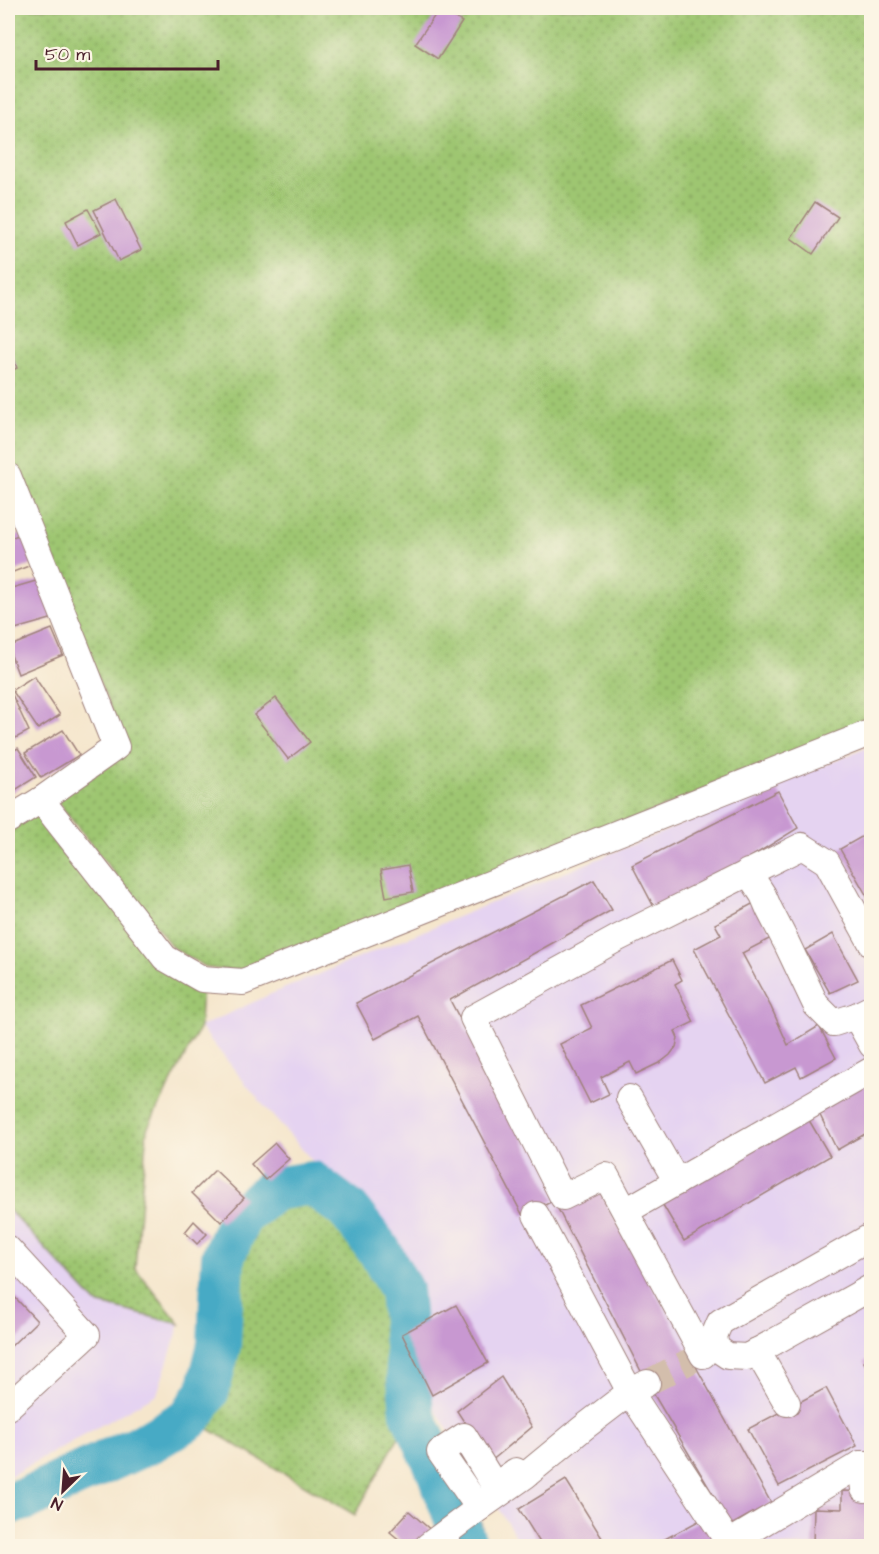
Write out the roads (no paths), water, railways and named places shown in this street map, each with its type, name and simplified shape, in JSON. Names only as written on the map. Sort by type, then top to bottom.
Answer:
[{"type":"street","points":[[8,476],[116,747],[41,800],[8,820]]},
{"type":"street","points":[[41,800],[165,958],[202,979],[243,982],[872,732]]},
{"type":"street","points":[[704,1354],[606,1176],[562,1197],[474,1018],[618,938],[802,846],[827,862],[872,944]]},
{"type":"street","points":[[748,872],[764,895],[816,1005],[834,1023],[864,1012],[872,1045]]},
{"type":"street","points":[[626,1211],[872,1070]]},
{"type":"street","points":[[629,1098],[677,1182]]},
{"type":"street","points":[[536,1215],[729,1543],[866,1472]]},
{"type":"street","points":[[704,1354],[720,1322],[872,1236]]},
{"type":"street","points":[[8,1249],[87,1335],[8,1407]]},
{"type":"street","points":[[704,1354],[747,1357],[872,1287]]},
{"type":"street","points":[[758,1351],[787,1403]]},
{"type":"street","points":[[436,1540],[526,1475],[583,1428],[639,1388]]},
{"type":"street","points":[[477,1509],[440,1452],[464,1436],[495,1486],[541,1454],[545,1460]]},
{"type":"water","points":[[428,1447],[452,1488],[481,1522],[485,1546],[455,1546],[433,1494]]},
{"type":"waterway","points":[[8,1503],[25,1499],[151,1441],[190,1418],[208,1390],[219,1345],[223,1257],[240,1217],[274,1189],[312,1183],[348,1210],[379,1250],[401,1290],[412,1413],[437,1468],[466,1546]]},
{"type":"tunnel","points":[[647,1383],[692,1360]]}]
